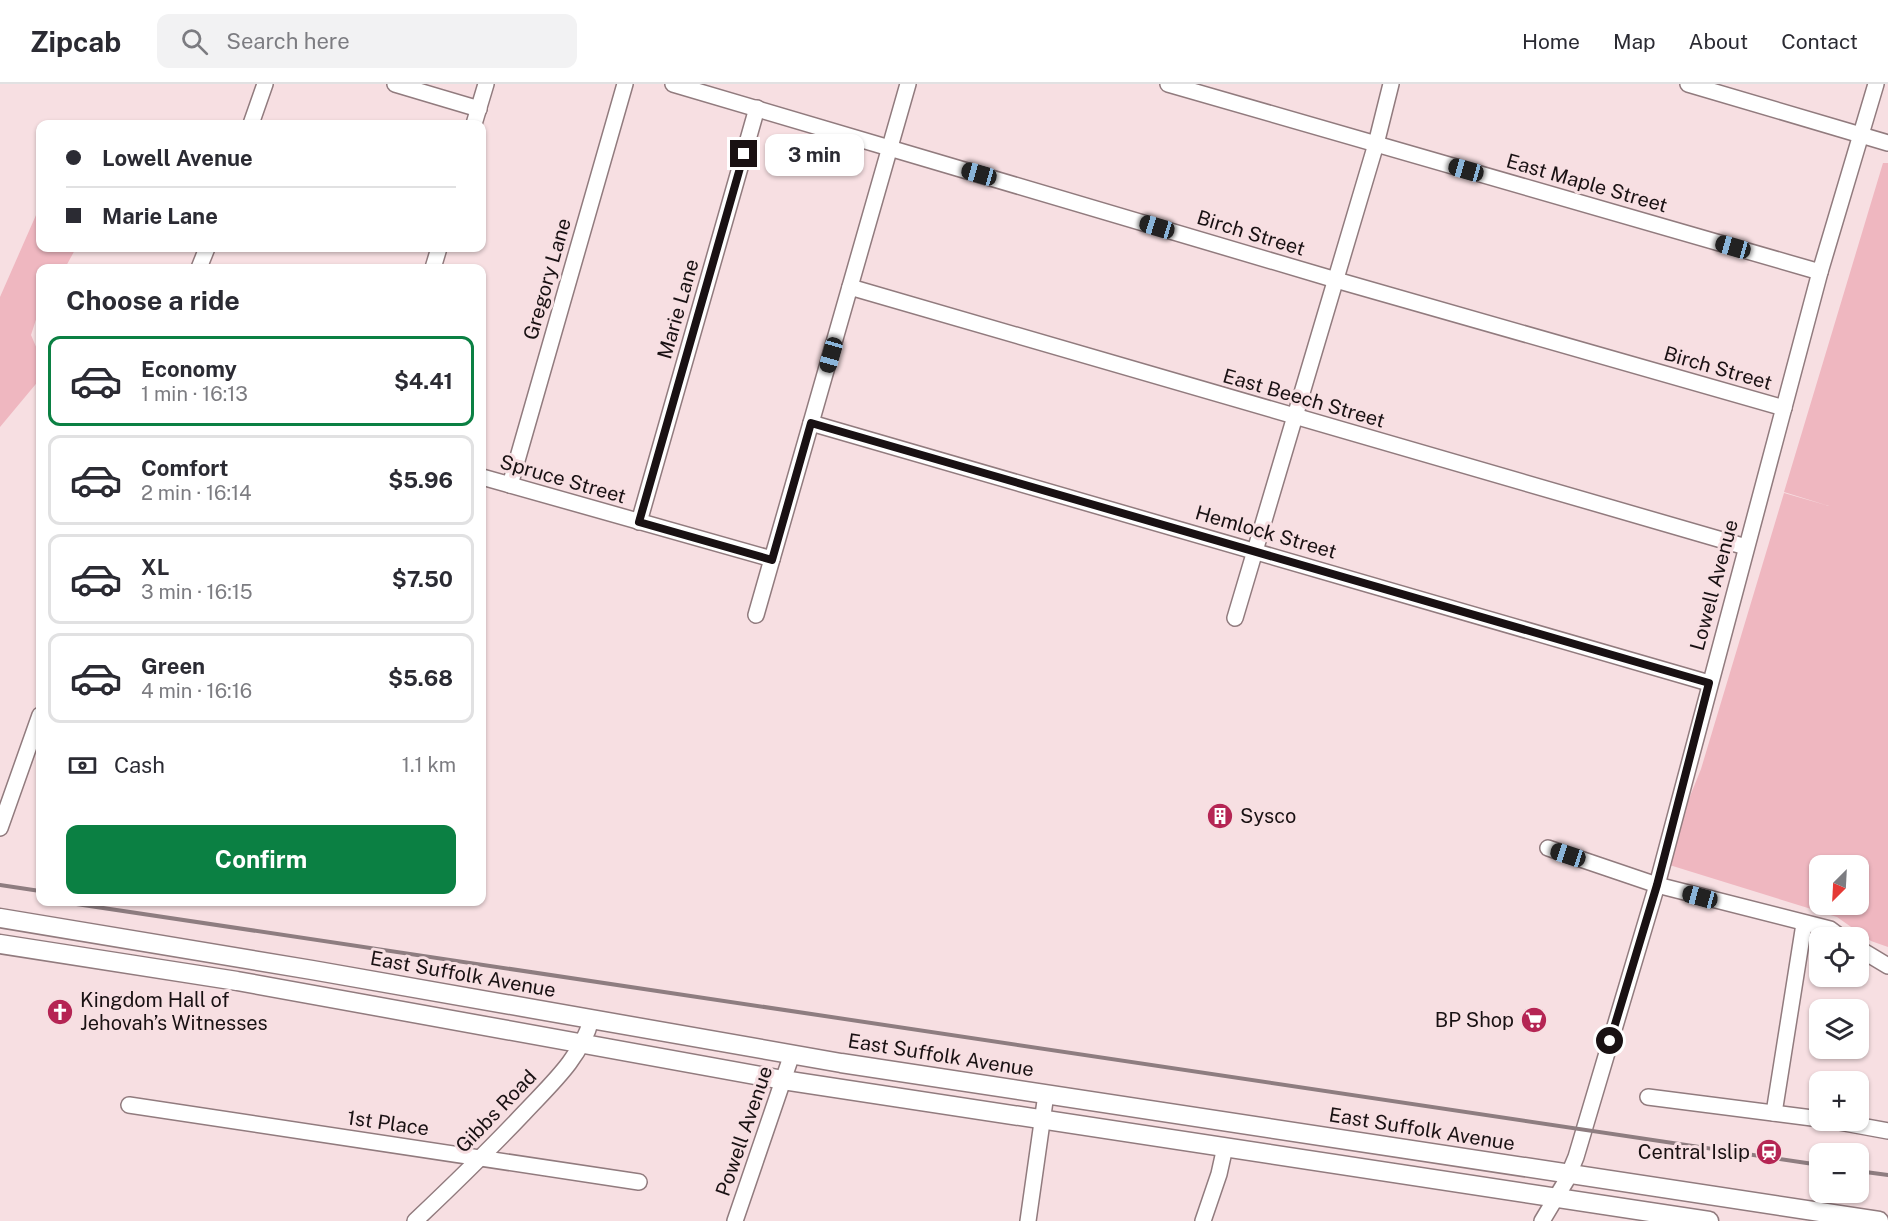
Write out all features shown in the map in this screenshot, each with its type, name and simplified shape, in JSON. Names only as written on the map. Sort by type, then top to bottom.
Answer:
[{"type":"main road","name":"East Suffolk Avenue","points":[[0,918],[375,980],[792,1054],[1878,1221]]},
{"type":"main road","points":[[0,944],[226,979],[783,1080],[1709,1221]]},
{"type":"street","points":[[252,120],[265,84]]},
{"type":"street","points":[[395,84],[478,109]]},
{"type":"street","points":[[475,120],[486,84]]},
{"type":"street","name":"Gregory Lane","points":[[510,485],[625,84]]},
{"type":"street","name":"Birch Street","points":[[673,84],[1336,280],[1784,408]]},
{"type":"street","points":[[756,615],[908,84]]},
{"type":"street","name":"East Maple Street","points":[[1168,84],[1820,272]]},
{"type":"street","points":[[1235,618],[1293,417],[1377,144],[1391,84]]},
{"type":"street","points":[[1688,84],[1888,142]]},
{"type":"street","name":"Lowell Avenue","points":[[1542,1221],[1569,1174],[1657,885],[1820,272],[1876,84]]},
{"type":"street","name":"Marie Lane","points":[[639,522],[757,108]]},
{"type":"street","name":"East Beech Street","points":[[850,287],[1746,547]]},
{"type":"street","name":"Hemlock Street","points":[[811,423],[1709,683]]},
{"type":"street","name":"Spruce Street","points":[[486,478],[772,560]]},
{"type":"street","points":[[0,828],[36,726]]},
{"type":"street","points":[[1548,848],[1657,885],[1820,927]]},
{"type":"street","points":[[1774,1113],[1804,924]]},
{"type":"street","points":[[1869,955],[1888,966]]},
{"type":"street","name":"Gibbs Road","points":[[415,1221],[481,1158],[559,1075],[582,1044],[591,1020]]},
{"type":"street","name":"Powell Avenue","points":[[735,1221],[792,1054]]},
{"type":"street","points":[[1028,1221],[1046,1094]]},
{"type":"street","points":[[1648,1097],[1809,1118]]},
{"type":"street","name":"1st Place","points":[[129,1106],[639,1182]]},
{"type":"street","points":[[1869,1128],[1888,1131]]},
{"type":"street","points":[[1203,1221],[1219,1174],[1225,1147]]},
{"type":"shaded area","points":[[1883,163],[1888,163],[1888,947],[1869,940],[1869,927],[1851,927],[1831,915],[1869,915],[1869,855],[1809,855],[1809,908],[1663,863],[1701,769],[1784,493],[1829,506],[1784,492]]},
{"type":"shaded area","points":[[36,215],[36,252],[74,252],[67,264],[36,264],[36,319],[31,335],[36,347],[36,384],[0,427],[0,297]]},
{"type":"railway","points":[[0,885],[36,890]]},
{"type":"railway","points":[[90,906],[1809,1163]]},
{"type":"railway","points":[[1869,1172],[1888,1175]]},
{"type":"place","name":"Sysco","points":[[1220,816]]},
{"type":"place","name":"Kingdom Hall of Jehovah’s Witnesses","points":[[60,1012]]},
{"type":"place","name":"BP Shop","points":[[1534,1020]]},
{"type":"place","name":"Central Islip","points":[[1769,1152]]},
{"type":"route","points":[[744,154],[639,522],[772,560],[811,423],[1709,683],[1657,885],[1610,1041]]}]
